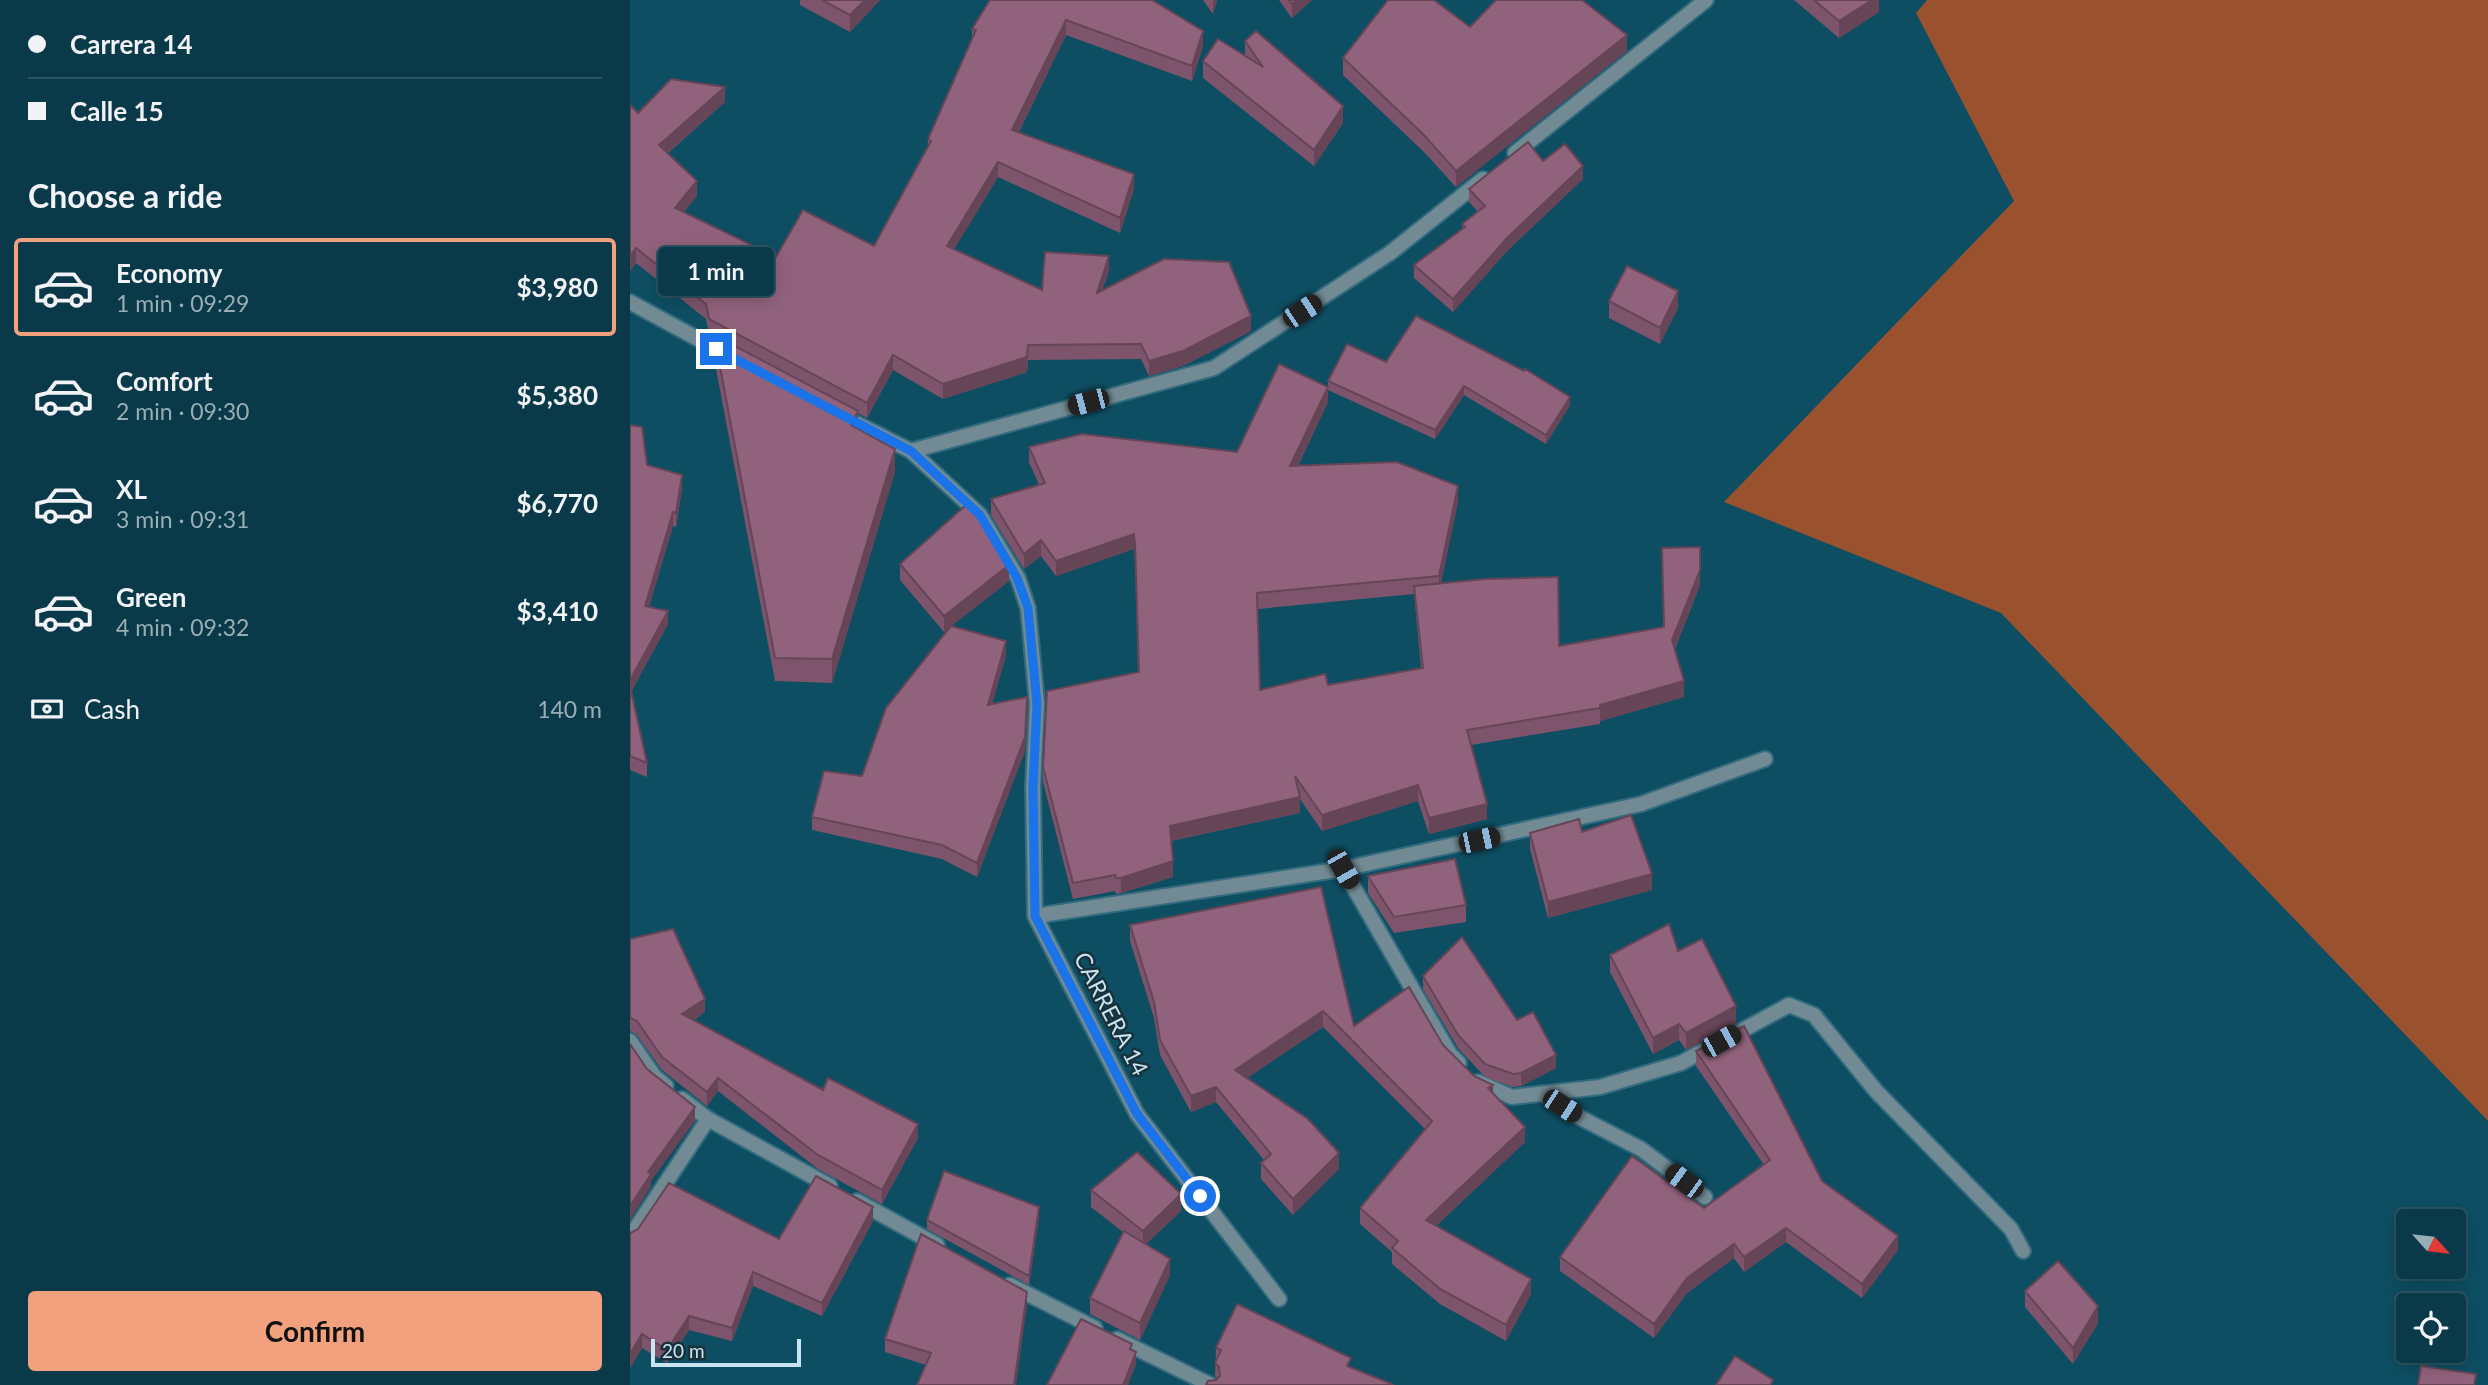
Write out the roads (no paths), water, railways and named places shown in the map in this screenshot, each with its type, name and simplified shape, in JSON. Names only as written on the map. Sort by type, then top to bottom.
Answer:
[{"type":"street","points":[[911,451],[1214,368],[1390,253],[1706,0]]},
{"type":"street","points":[[630,302],[745,365]]},
{"type":"street","name":"CARRERA 14","points":[[827,408],[911,451],[980,515],[1017,578],[1028,608],[1037,704],[1033,786],[1035,916],[1137,1114],[1279,1299]]},
{"type":"street","points":[[1035,916],[1343,869],[1641,804],[1765,759]]},
{"type":"street","points":[[1343,869],[1450,1054],[1480,1084],[1513,1097],[1600,1087],[1681,1063],[1789,1005],[1814,1015],[1876,1091],[2011,1229],[2023,1251]]},
{"type":"street","points":[[630,1041],[655,1077],[708,1119],[946,1250]]},
{"type":"street","points":[[1543,1094],[1581,1118],[1641,1149],[1705,1197]]},
{"type":"street","points":[[630,1237],[708,1119]]},
{"type":"street","points":[[994,1276],[1211,1385]]}]
